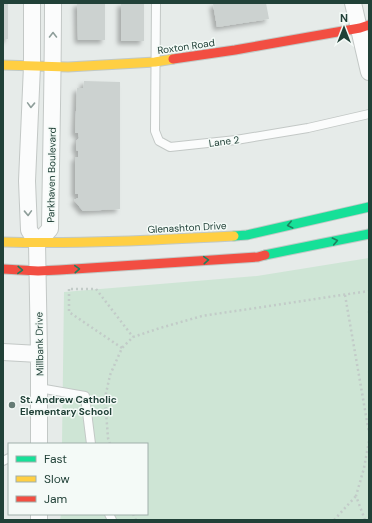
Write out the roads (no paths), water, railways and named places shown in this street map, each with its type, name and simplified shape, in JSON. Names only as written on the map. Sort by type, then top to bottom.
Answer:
[{"type":"street","points":[[32,3],[32,66],[27,188],[29,230],[37,243]]},
{"type":"street","name":"Parkhaven Boulevard","points":[[37,243],[50,229],[53,3]]},
{"type":"street","points":[[353,3],[364,26],[369,72]]},
{"type":"street","name":"Roxton Road","points":[[3,64],[53,67],[155,62],[235,50],[364,26]]},
{"type":"street","name":"Glenashton Drive","points":[[3,242],[37,243],[150,240],[247,235],[369,207]]},
{"type":"street","points":[[3,269],[38,271],[258,257],[369,234]]},
{"type":"street","name":"Millbank Drive","points":[[37,243],[40,443]]},
{"type":"street","points":[[3,352],[39,354]]},
{"type":"lane","name":"Lane 2","points":[[156,3],[155,131],[159,141],[170,147],[236,140],[308,128],[369,114]]},
{"type":"lane","points":[[39,388],[85,396],[91,443]]},
{"type":"place","name":"St. Andrew Catholic Elementary School","points":[[12,405]]}]
